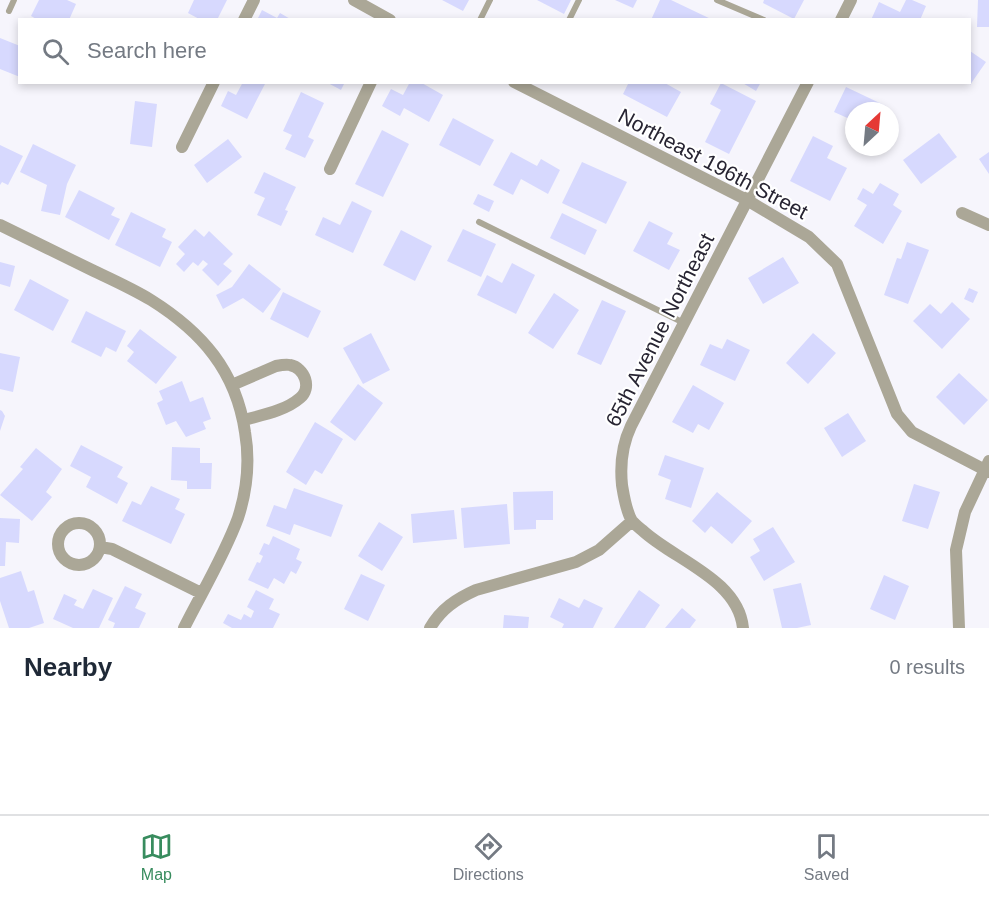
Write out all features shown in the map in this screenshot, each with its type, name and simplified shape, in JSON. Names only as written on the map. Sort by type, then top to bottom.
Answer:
[{"type":"street","points":[[245,18],[254,0]]},
{"type":"street","points":[[354,0],[386,18]]},
{"type":"street","points":[[842,18],[851,0]]},
{"type":"street","points":[[182,147],[213,84]]},
{"type":"street","points":[[330,169],[370,84]]},
{"type":"street","name":"65th Avenue Northeast","points":[[632,521],[625,502],[622,482],[621,466],[626,437],[807,84]]},
{"type":"street","name":"Northeast 196th Street","points":[[533,87],[747,200],[809,237],[837,264],[897,414],[912,432],[987,468]]},
{"type":"street","points":[[962,213],[989,225]]},
{"type":"street","points":[[0,225],[150,299],[197,335],[214,354],[232,385],[244,420],[248,447],[243,499],[230,536],[183,628]]},
{"type":"street","points":[[232,385],[283,365],[297,368],[305,377],[304,394],[291,405],[244,420]]},
{"type":"street","points":[[959,628],[956,550],[965,512],[987,468]]},
{"type":"street","points":[[430,628],[448,606],[462,597],[476,590],[576,562],[599,550],[632,521],[650,538],[718,584],[737,609],[743,628]]},
{"type":"street","points":[[100,547],[112,549],[201,593]]},
{"type":"lane","points":[[9,11],[14,0]]},
{"type":"lane","points":[[481,18],[490,0]]},
{"type":"lane","points":[[570,18],[579,0]]},
{"type":"lane","points":[[717,0],[759,18]]},
{"type":"lane","points":[[479,222],[685,323]]},
{"type":"building","points":[[39,0],[67,0],[76,4],[70,18],[34,18],[31,16]]},
{"type":"building","points":[[194,0],[227,0],[218,18],[197,18],[188,13]]},
{"type":"building","points":[[442,0],[469,0],[463,11]]},
{"type":"building","points":[[537,0],[571,0],[564,14]]},
{"type":"building","points":[[615,0],[637,0],[633,8]]},
{"type":"building","points":[[660,0],[671,0],[709,18],[652,18]]},
{"type":"building","points":[[764,0],[804,0],[795,18],[763,3]]},
{"type":"building","points":[[906,0],[926,6],[921,18],[872,18],[879,2],[900,12]]},
{"type":"building","points":[[978,0],[989,0],[989,27],[977,27]]},
{"type":"building","points":[[262,10],[277,18],[258,18]]},
{"type":"building","points":[[280,13],[289,18],[277,18]]},
{"type":"building","points":[[0,38],[18,45],[18,76],[0,69]]},
{"type":"building","points":[[971,52],[986,62],[971,84]]},
{"type":"building","points":[[242,84],[265,84],[247,119],[221,106],[228,91],[236,95]]},
{"type":"building","points":[[330,84],[344,84],[341,90]]},
{"type":"building","points":[[409,84],[424,84],[443,95],[429,122],[404,108],[400,116],[382,106],[391,89],[403,95]]},
{"type":"building","points":[[628,84],[667,84],[681,92],[667,117],[623,94]]},
{"type":"building","points":[[720,84],[756,101],[729,154],[705,142],[721,110],[710,104]]},
{"type":"building","points":[[744,84],[760,84],[756,91]]},
{"type":"building","points":[[846,87],[878,102],[845,102],[845,117],[834,112]]},
{"type":"building","points":[[301,92],[324,103],[308,137],[314,140],[305,158],[285,149],[292,135],[283,131]]},
{"type":"building","points":[[135,101],[157,104],[152,147],[130,144]]},
{"type":"building","points":[[453,118],[494,140],[480,166],[439,145]]},
{"type":"building","points":[[382,130],[409,144],[383,197],[355,184]]},
{"type":"building","points":[[939,133],[957,157],[921,184],[903,160]]},
{"type":"building","points":[[813,136],[833,146],[827,158],[847,168],[830,201],[790,181]]},
{"type":"building","points":[[228,139],[242,157],[207,183],[194,165]]},
{"type":"building","points":[[33,144],[76,165],[67,184],[60,215],[41,211],[47,185],[20,172]]},
{"type":"building","points":[[0,145],[23,156],[8,185],[2,182],[0,185]]},
{"type":"building","points":[[511,152],[537,166],[541,159],[560,170],[548,194],[521,179],[513,195],[493,185]]},
{"type":"building","points":[[989,152],[989,174],[979,159]]},
{"type":"building","points":[[582,162],[627,182],[606,224],[562,203]]},
{"type":"building","points":[[264,172],[296,187],[285,210],[288,211],[281,226],[257,215],[265,198],[254,193]]},
{"type":"building","points":[[880,183],[899,194],[893,205],[902,211],[883,244],[854,226],[867,205],[857,199],[863,188],[873,194]]},
{"type":"building","points":[[79,190],[115,208],[111,215],[120,219],[109,240],[65,217]]},
{"type":"building","points":[[478,194],[494,201],[489,212],[473,204]]},
{"type":"building","points":[[352,201],[372,211],[353,253],[315,235],[323,217],[340,225]]},
{"type":"building","points":[[131,212],[166,229],[162,237],[172,242],[160,267],[115,245]]},
{"type":"building","points":[[562,213],[597,230],[585,255],[550,238]]},
{"type":"building","points":[[649,221],[673,233],[667,244],[680,250],[669,270],[633,251]]},
{"type":"building","points":[[195,229],[204,237],[209,231],[233,254],[223,264],[232,271],[218,286],[202,270],[208,264],[203,260],[198,266],[193,262],[184,272],[176,264],[185,254],[178,247]]},
{"type":"building","points":[[463,229],[496,244],[481,277],[447,261]]},
{"type":"building","points":[[401,230],[432,246],[415,281],[383,265]]},
{"type":"building","points":[[907,242],[929,250],[908,304],[884,295],[897,258],[901,259]]},
{"type":"building","points":[[783,257],[799,283],[763,304],[748,278]]},
{"type":"building","points":[[0,262],[15,266],[10,287],[0,284]]},
{"type":"building","points":[[512,263],[535,275],[516,314],[477,295],[487,275],[502,283]]},
{"type":"building","points":[[249,264],[281,289],[263,313],[243,298],[223,309],[216,295],[232,287]]},
{"type":"building","points":[[30,279],[69,300],[53,331],[14,310]]},
{"type":"building","points":[[969,288],[978,292],[973,303],[964,299]]},
{"type":"building","points":[[283,292],[321,311],[308,338],[270,319]]},
{"type":"building","points":[[554,293],[579,310],[553,349],[528,333]]},
{"type":"building","points":[[602,300],[626,311],[601,365],[577,354]]},
{"type":"building","points":[[952,302],[970,319],[942,349],[913,321],[930,304],[941,314]]},
{"type":"building","points":[[86,311],[126,331],[116,352],[106,347],[101,357],[71,342]]},
{"type":"building","points":[[140,329],[177,357],[156,384],[127,361],[134,352],[127,346]]},
{"type":"building","points":[[371,333],[390,370],[363,384],[343,348]]},
{"type":"building","points":[[813,333],[836,353],[808,384],[786,363]]},
{"type":"building","points":[[727,339],[750,350],[735,381],[700,365],[710,344],[722,349]]},
{"type":"building","points":[[0,353],[20,357],[13,392],[0,389]]},
{"type":"building","points":[[959,373],[988,400],[964,425],[936,397]]},
{"type":"building","points":[[182,381],[190,402],[203,397],[211,419],[203,422],[206,429],[186,437],[176,421],[166,425],[157,403],[163,400],[159,391]]},
{"type":"building","points":[[358,384],[383,403],[355,441],[330,422]]},
{"type":"building","points":[[693,385],[724,403],[709,430],[698,424],[693,433],[672,422]]},
{"type":"building","points":[[0,410],[5,416],[0,431]]},
{"type":"building","points":[[848,413],[866,441],[842,457],[824,428]]},
{"type":"building","points":[[315,422],[343,439],[322,474],[315,470],[306,485],[286,472]]},
{"type":"building","points":[[81,445],[123,467],[117,477],[128,483],[117,504],[86,487],[91,477],[70,466]]},
{"type":"building","points":[[172,447],[200,448],[200,463],[212,463],[211,489],[187,489],[187,481],[171,480]]},
{"type":"building","points":[[36,448],[62,469],[46,492],[52,497],[32,521],[0,495],[23,469],[20,467]]},
{"type":"building","points":[[665,455],[704,468],[691,508],[665,499],[671,480],[658,475]]},
{"type":"building","points":[[914,484],[940,492],[928,529],[902,521]]},
{"type":"building","points":[[151,486],[180,499],[175,509],[185,514],[171,544],[122,521],[132,501],[141,505]]},
{"type":"building","points":[[294,488],[343,505],[331,537],[294,524],[290,535],[266,526],[274,505],[286,509]]},
{"type":"building","points":[[553,491],[553,520],[536,520],[536,529],[514,530],[513,492]]},
{"type":"building","points":[[717,492],[752,521],[732,544],[711,526],[705,533],[692,521]]},
{"type":"building","points":[[507,504],[510,544],[464,548],[461,508]]},
{"type":"building","points":[[454,510],[457,539],[413,543],[411,514]]},
{"type":"building","points":[[0,518],[20,519],[19,543],[6,542],[5,566],[0,566]]},
{"type":"building","points":[[379,522],[403,537],[382,571],[358,556]]},
{"type":"building","points":[[773,527],[795,562],[764,581],[750,557],[760,551],[753,539]]},
{"type":"building","points":[[273,536],[300,549],[296,559],[302,562],[296,574],[291,571],[284,584],[274,578],[268,589],[248,580],[257,562],[260,563],[263,556],[259,554],[264,543],[269,545]]},
{"type":"building","points":[[21,571],[28,592],[34,590],[44,623],[29,628],[9,628],[0,601],[0,578]]},
{"type":"building","points":[[361,574],[385,585],[368,621],[344,609]]},
{"type":"building","points":[[884,575],[909,586],[895,620],[870,609]]},
{"type":"building","points":[[801,583],[811,625],[782,628],[773,589]]},
{"type":"building","points":[[125,586],[142,594],[135,608],[146,613],[139,628],[113,628],[115,623],[108,620]]},
{"type":"building","points":[[93,589],[113,598],[99,628],[73,628],[53,619],[64,594],[77,600],[74,605],[83,609]]},
{"type":"building","points":[[256,590],[274,599],[269,609],[280,614],[273,628],[232,628],[223,623],[228,614],[241,620],[244,614],[251,618],[254,611],[247,607]]},
{"type":"building","points":[[639,590],[660,605],[645,628],[614,628]]},
{"type":"building","points":[[559,598],[579,608],[584,599],[603,608],[593,628],[562,628],[564,624],[550,617]]},
{"type":"building","points":[[682,608],[696,620],[690,628],[665,628]]},
{"type":"building","points":[[504,615],[529,617],[528,628],[503,628]]}]
